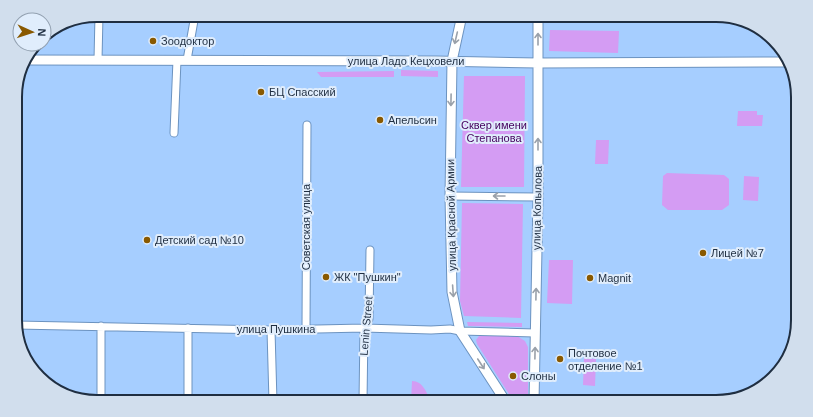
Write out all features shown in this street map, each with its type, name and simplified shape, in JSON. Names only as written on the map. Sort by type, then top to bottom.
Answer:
[{"type":"main road","name":"улица Красной Армии","points":[[460,22],[452,61],[450,196],[452,292],[460,331],[501,395]]},
{"type":"main road","name":"улица Копылова","points":[[534,395],[538,197],[538,22]]},
{"type":"main road","name":"улица Ладо Кецховели","points":[[32,60],[452,61],[538,63],[782,62]]},
{"type":"street","points":[[98,60],[99,22]]},
{"type":"street","points":[[187,60],[194,22]]},
{"type":"street","points":[[174,133],[177,60]]},
{"type":"street","name":"Советская улица","points":[[306,329],[307,125]]},
{"type":"street","points":[[450,196],[538,197]]},
{"type":"street","name":"Lenin Street","points":[[363,395],[364,328],[369,319],[370,250]]},
{"type":"street","name":"улица Пушкина","points":[[23,325],[271,330],[364,328],[431,330],[450,329],[460,331],[535,333]]},
{"type":"street","points":[[101,326],[101,395]]},
{"type":"street","points":[[188,328],[188,395]]},
{"type":"street","points":[[271,330],[273,395]]},
{"type":"green space","points":[[550,30],[619,31],[618,53],[549,51]]},
{"type":"green space","points":[[401,70],[438,71],[438,77],[401,76]]},
{"type":"green space","points":[[394,71],[394,77],[321,77],[317,72]]},
{"type":"green space","name":"Сквер имени Степанова","points":[[464,76],[525,76],[524,187],[461,187]]},
{"type":"green space","points":[[738,111],[757,111],[757,115],[763,115],[762,126],[737,126]]},
{"type":"green space","points":[[596,140],[609,140],[608,164],[595,164]]},
{"type":"green space","points":[[667,173],[724,175],[729,179],[729,205],[722,210],[668,210],[662,205],[663,176]]},
{"type":"green space","points":[[744,176],[759,177],[758,201],[743,200]]},
{"type":"green space","points":[[462,203],[523,204],[521,318],[464,316],[460,301]]},
{"type":"green space","points":[[549,260],[573,260],[572,304],[547,303]]},
{"type":"green space","points":[[467,322],[522,323],[522,327],[468,326]]},
{"type":"green space","points":[[479,336],[517,336],[525,341],[528,347],[528,395],[510,395],[477,344],[476,340]]},
{"type":"green space","points":[[584,358],[596,359],[595,386],[583,385]]},
{"type":"green space","points":[[412,381],[422,385],[428,395],[411,395]]},
{"type":"place","name":"Зоодоктор","points":[[153,41]]},
{"type":"place","name":"БЦ Спасский","points":[[261,92]]},
{"type":"place","name":"Апельсин","points":[[380,120]]},
{"type":"place","name":"Детский сад №10","points":[[147,240]]},
{"type":"place","name":"Лицей №7","points":[[703,253]]},
{"type":"place","name":"ЖК \"Пушкин\"","points":[[326,277]]},
{"type":"place","name":"Magnit","points":[[590,278]]},
{"type":"place","name":"Почтовое отделение №1","points":[[560,359]]},
{"type":"place","name":"Слоны","points":[[513,376]]}]
